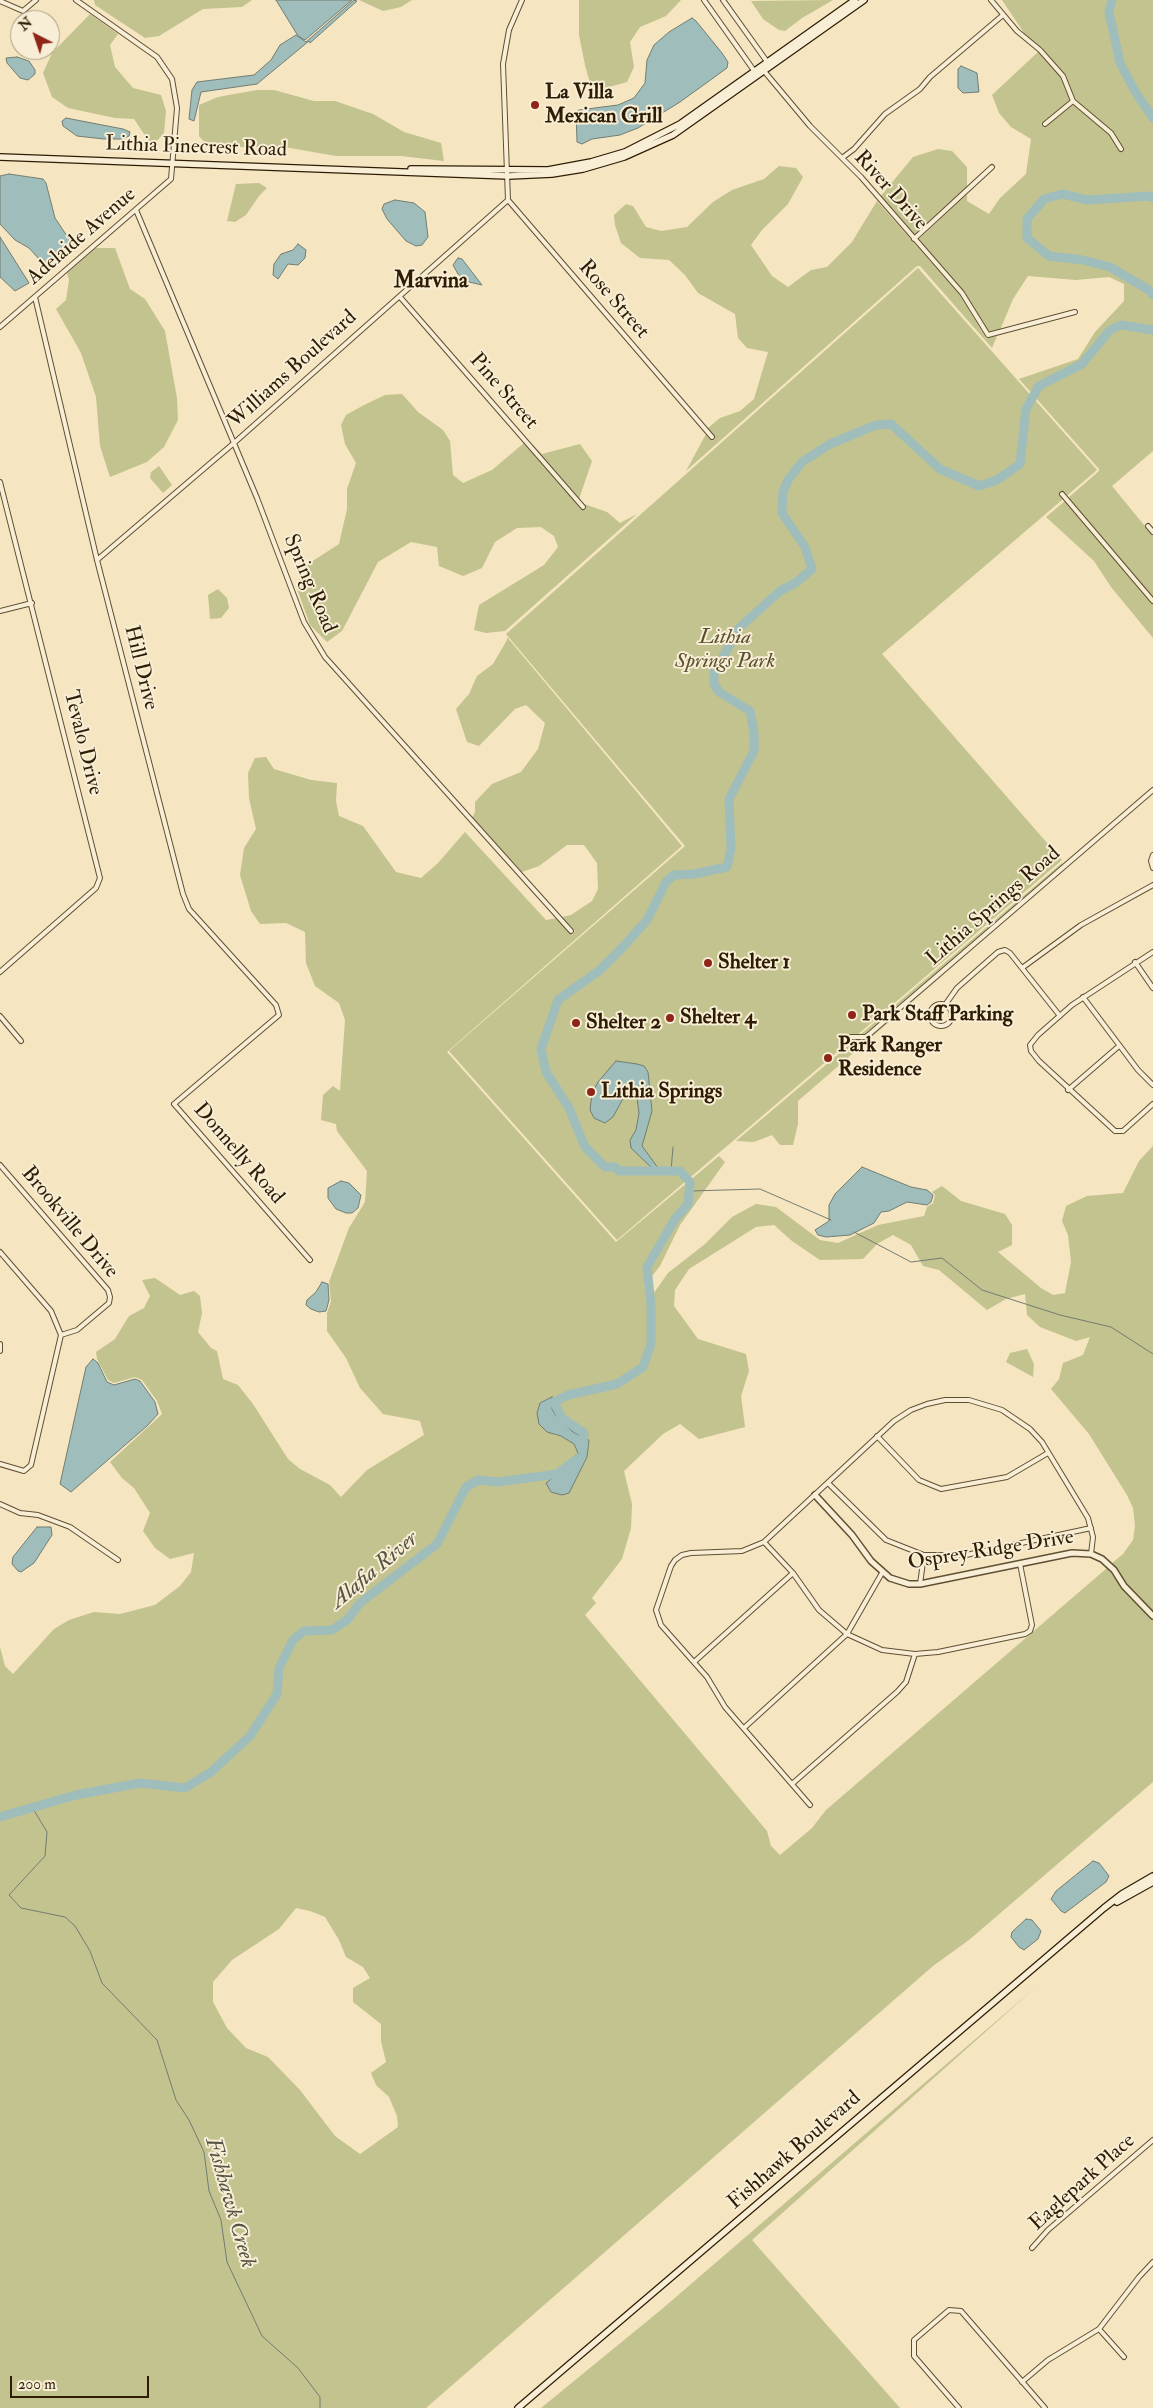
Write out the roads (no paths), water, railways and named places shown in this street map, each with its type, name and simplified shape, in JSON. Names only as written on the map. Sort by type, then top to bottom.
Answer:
[{"type":"main road","name":"Lithia Pinecrest Road","points":[[0,157],[173,164],[552,174],[583,170],[638,152],[681,130],[855,0]]},
{"type":"main road","name":"Lithia Pinecrest Road","points":[[756,74],[764,71],[769,64],[864,0]]},
{"type":"main road","name":"Fishhawk Boulevard","points":[[518,2408],[1092,1918],[1116,1898],[1153,1876]]},
{"type":"main road","name":"Fishhawk Boulevard","points":[[1092,1918],[1153,1882]]},
{"type":"street","points":[[0,1],[23,11],[36,0]]},
{"type":"street","name":"Adelaide Avenue","points":[[0,327],[171,179],[177,108],[176,91],[166,68],[157,57],[76,0]]},
{"type":"street","points":[[508,200],[503,64],[509,30],[522,0]]},
{"type":"street","points":[[704,0],[756,74]]},
{"type":"street","points":[[724,0],[769,64]]},
{"type":"street","points":[[991,0],[1003,15],[1063,76],[1073,100],[1111,133],[1121,149]]},
{"type":"street","points":[[842,158],[858,144],[881,118],[920,89],[931,76],[1003,15]]},
{"type":"street","name":"River Drive","points":[[764,71],[810,126],[861,177],[962,293],[988,335],[1075,312]]},
{"type":"street","points":[[1045,124],[1073,100]]},
{"type":"street","points":[[914,239],[992,167]]},
{"type":"street","name":"Williams Boulevard","points":[[97,560],[400,297],[508,200]]},
{"type":"street","name":"Rose Street","points":[[508,200],[712,437]]},
{"type":"street","name":"Spring Road","points":[[136,210],[234,442],[304,622],[325,657],[571,931]]},
{"type":"street","name":"Hill Drive","points":[[35,297],[97,560],[183,894],[189,909],[276,1004],[279,1015]]},
{"type":"street","name":"Pine Street","points":[[400,297],[583,507]]},
{"type":"street","name":"Tevalo Drive","points":[[0,482],[100,878],[96,888],[0,972]]},
{"type":"street","points":[[1062,494],[1153,601]]},
{"type":"street","points":[[1148,526],[1153,532]]},
{"type":"street","points":[[0,611],[32,603]]},
{"type":"street","name":"Lithia Springs Road","points":[[850,1037],[866,1036],[1153,790]]},
{"type":"street","points":[[1153,855],[1151,861],[1153,868]]},
{"type":"street","points":[[1022,968],[1081,925],[1153,885]]},
{"type":"street","points":[[945,1005],[956,988],[998,952],[1005,950],[1010,953],[1060,1016]]},
{"type":"street","points":[[1153,952],[1084,997],[1031,1041],[1031,1051],[1068,1090],[1115,1131],[1123,1131],[1153,1104]]},
{"type":"street","points":[[1135,962],[1153,988]]},
{"type":"street","points":[[1084,997],[1138,1070],[1153,1084]]},
{"type":"street","points":[[938,1004],[945,1005],[951,1011],[950,1020],[945,1025],[936,1025],[930,1018],[931,1009],[938,1004]]},
{"type":"street","name":"Donnelly Road","points":[[279,1015],[174,1104],[310,1260]]},
{"type":"street","points":[[0,1016],[21,1041]]},
{"type":"street","points":[[1068,1090],[1119,1046]]},
{"type":"street","name":"Brookville Drive","points":[[0,1165],[108,1290],[110,1297],[108,1303],[77,1330],[61,1335]]},
{"type":"street","points":[[0,1176],[5,1172]]},
{"type":"street","points":[[0,1252],[51,1311],[61,1335],[30,1465],[24,1470],[0,1464]]},
{"type":"street","points":[[0,1344],[0,1350]]},
{"type":"street","points":[[810,1804],[725,1707],[707,1677],[661,1625],[657,1616],[658,1606],[671,1566],[682,1555],[742,1551],[764,1542],[877,1436],[911,1410],[945,1400],[969,1400],[986,1404],[1016,1418],[1030,1429],[1048,1453],[1088,1518],[1091,1528],[1091,1554]]},
{"type":"street","points":[[877,1436],[919,1480],[941,1489],[1007,1477],[1048,1453]]},
{"type":"street","points":[[828,1483],[886,1540],[924,1555],[966,1555],[1091,1528]]},
{"type":"street","name":"Osprey Ridge Drive","points":[[815,1496],[846,1528],[882,1573],[901,1582],[920,1584],[1072,1553],[1091,1554],[1102,1559],[1114,1570],[1124,1586],[1153,1616]]},
{"type":"street","points":[[0,1504],[20,1513],[43,1517],[70,1527],[118,1560]]},
{"type":"street","points":[[764,1542],[793,1573],[819,1610],[847,1634],[882,1650],[915,1654],[938,1652],[1025,1634],[1030,1631],[1032,1625],[1020,1564]]},
{"type":"street","points":[[920,1584],[924,1555]]},
{"type":"street","points":[[694,1662],[793,1573]]},
{"type":"street","points":[[744,1728],[847,1634],[882,1573]]},
{"type":"street","points":[[792,1784],[906,1682],[915,1654]]},
{"type":"street","name":"Eaglepark Place","points":[[1032,2248],[1048,2230],[1153,2140]]},
{"type":"street","points":[[1022,2382],[1048,2360],[1100,2329],[1138,2277],[1153,2262]]},
{"type":"street","points":[[959,2408],[914,2356],[914,2340],[949,2310],[961,2311],[1045,2408]]},
{"type":"street","points":[[1100,2329],[1124,2358]]},
{"type":"water","points":[[276,0],[352,0],[305,40],[298,36]]},
{"type":"water","points":[[354,0],[357,1],[310,43],[309,41],[257,84],[201,92],[194,121],[189,119],[192,90],[197,82],[254,75],[271,60],[280,45],[296,35],[306,42]]},
{"type":"water","points":[[692,18],[722,53],[728,62],[727,68],[680,102],[638,128],[620,135],[592,139],[582,144],[577,142],[576,112],[618,105],[634,98],[645,83],[647,60],[654,45],[669,32]]},
{"type":"water","points":[[6,58],[29,61],[35,70],[35,74],[28,80],[20,78],[7,63]]},
{"type":"water","points":[[961,66],[977,73],[979,92],[963,93],[958,88],[958,69]]},
{"type":"water","points":[[66,118],[123,129],[130,132],[129,136],[123,139],[104,139],[77,136],[63,126],[62,121]]},
{"type":"water","points":[[9,174],[43,179],[46,183],[55,218],[65,233],[79,247],[50,271],[29,248],[15,240],[0,224],[0,176]]},
{"type":"water","points":[[395,200],[414,203],[425,212],[428,237],[422,245],[416,246],[406,241],[387,219],[382,209],[384,204]]},
{"type":"water","points":[[0,237],[29,283],[15,291],[0,277]]},
{"type":"water","points":[[298,244],[306,250],[305,258],[298,265],[288,264],[278,279],[273,275],[274,264],[281,254],[293,250]]},
{"type":"water","points":[[458,258],[462,259],[482,285],[469,282],[458,274],[453,265]]},
{"type":"water","points":[[616,1061],[644,1066],[648,1072],[652,1111],[642,1146],[661,1172],[656,1172],[631,1148],[630,1140],[636,1130],[639,1113],[637,1098],[632,1093],[626,1093],[613,1117],[605,1123],[594,1118],[590,1110],[592,1093],[598,1082]]},
{"type":"water","points":[[862,1167],[911,1187],[927,1190],[933,1195],[931,1202],[927,1205],[907,1202],[889,1211],[881,1212],[874,1223],[850,1235],[826,1237],[818,1235],[815,1230],[829,1221],[829,1205],[835,1194]]},
{"type":"water","points":[[341,1181],[349,1183],[361,1195],[358,1208],[352,1213],[336,1209],[328,1198],[328,1188]]},
{"type":"water","points":[[322,1282],[328,1284],[329,1300],[326,1311],[319,1312],[306,1305],[307,1300],[316,1292]]},
{"type":"water","points":[[93,1359],[98,1363],[107,1382],[114,1385],[135,1379],[140,1381],[155,1402],[158,1414],[147,1426],[71,1492],[60,1484],[86,1367]]},
{"type":"water","points":[[552,1397],[552,1409],[556,1416],[573,1432],[589,1440],[587,1457],[569,1493],[562,1495],[551,1492],[546,1483],[569,1465],[578,1453],[574,1444],[561,1436],[547,1432],[539,1424],[537,1413],[540,1403]]},
{"type":"water","points":[[37,1527],[51,1527],[52,1535],[34,1563],[21,1572],[18,1571],[12,1564],[13,1557]]},
{"type":"water","points":[[1093,1861],[1099,1863],[1109,1876],[1106,1882],[1065,1913],[1061,1911],[1051,1899],[1056,1891]]},
{"type":"water","points":[[1026,1919],[1032,1920],[1041,1931],[1038,1939],[1024,1950],[1011,1937],[1012,1932]]},
{"type":"waterway","name":"Alafia River","points":[[1112,0],[1109,12],[1120,63],[1136,93],[1153,118]]},
{"type":"waterway","name":"Alafia River","points":[[1153,198],[1150,196],[1088,200],[1062,194],[1044,199],[1027,219],[1027,238],[1049,256],[1083,260],[1110,267],[1149,290],[1153,295]]},
{"type":"waterway","name":"Alafia River","points":[[583,1447],[584,1433],[562,1418],[554,1402],[568,1395],[617,1384],[643,1367],[651,1344],[651,1305],[647,1267],[675,1219],[688,1204],[690,1182],[680,1171],[619,1171],[615,1167],[605,1167],[585,1147],[569,1108],[546,1072],[541,1049],[558,1000],[600,970],[623,947],[647,920],[666,882],[674,875],[694,874],[727,867],[731,849],[729,799],[754,751],[754,733],[750,711],[719,692],[714,684],[714,673],[739,628],[780,591],[797,582],[812,569],[805,547],[782,513],[783,492],[788,480],[802,462],[830,444],[876,425],[891,424],[940,469],[979,486],[997,480],[1020,464],[1026,409],[1039,386],[1082,364],[1110,330],[1121,325],[1153,330]]},
{"type":"waterway","points":[[671,1171],[673,1147]]},
{"type":"waterway","points":[[690,1191],[760,1189],[831,1220]]},
{"type":"waterway","points":[[854,1232],[911,1262],[942,1258],[982,1290],[1060,1315],[1111,1327],[1153,1354]]},
{"type":"waterway","name":"Alafia River","points":[[0,1817],[76,1795],[140,1783],[185,1788],[211,1772],[250,1736],[277,1694],[279,1668],[293,1640],[304,1631],[332,1630],[347,1620],[360,1603],[437,1544],[466,1487],[478,1480],[498,1482],[557,1474],[578,1458]]},
{"type":"waterway","name":"Fishhawk Creek","points":[[32,1807],[47,1832],[45,1856],[9,1895],[21,1908],[65,1917],[75,1926],[90,1951],[102,1983],[157,2040],[176,2100],[189,2120],[204,2152],[209,2191],[221,2220],[227,2262],[262,2336],[298,2368],[320,2397],[320,2408]]},
{"type":"place","name":"La Villa Mexican Grill","points":[[535,105]]},
{"type":"place","name":"Shelter 1","points":[[708,963]]},
{"type":"place","name":"Park Staff Parking","points":[[852,1015]]},
{"type":"place","name":"Shelter 4","points":[[670,1018]]},
{"type":"place","name":"Shelter 2","points":[[576,1023]]},
{"type":"place","name":"Park Ranger Residence","points":[[828,1058]]},
{"type":"place","name":"Lithia Springs","points":[[591,1092]]},
{"type":"district","name":"Marvina","points":[[431,282]]},
{"type":"park label","name":"Lithia Springs Park","points":[[725,650]]}]
